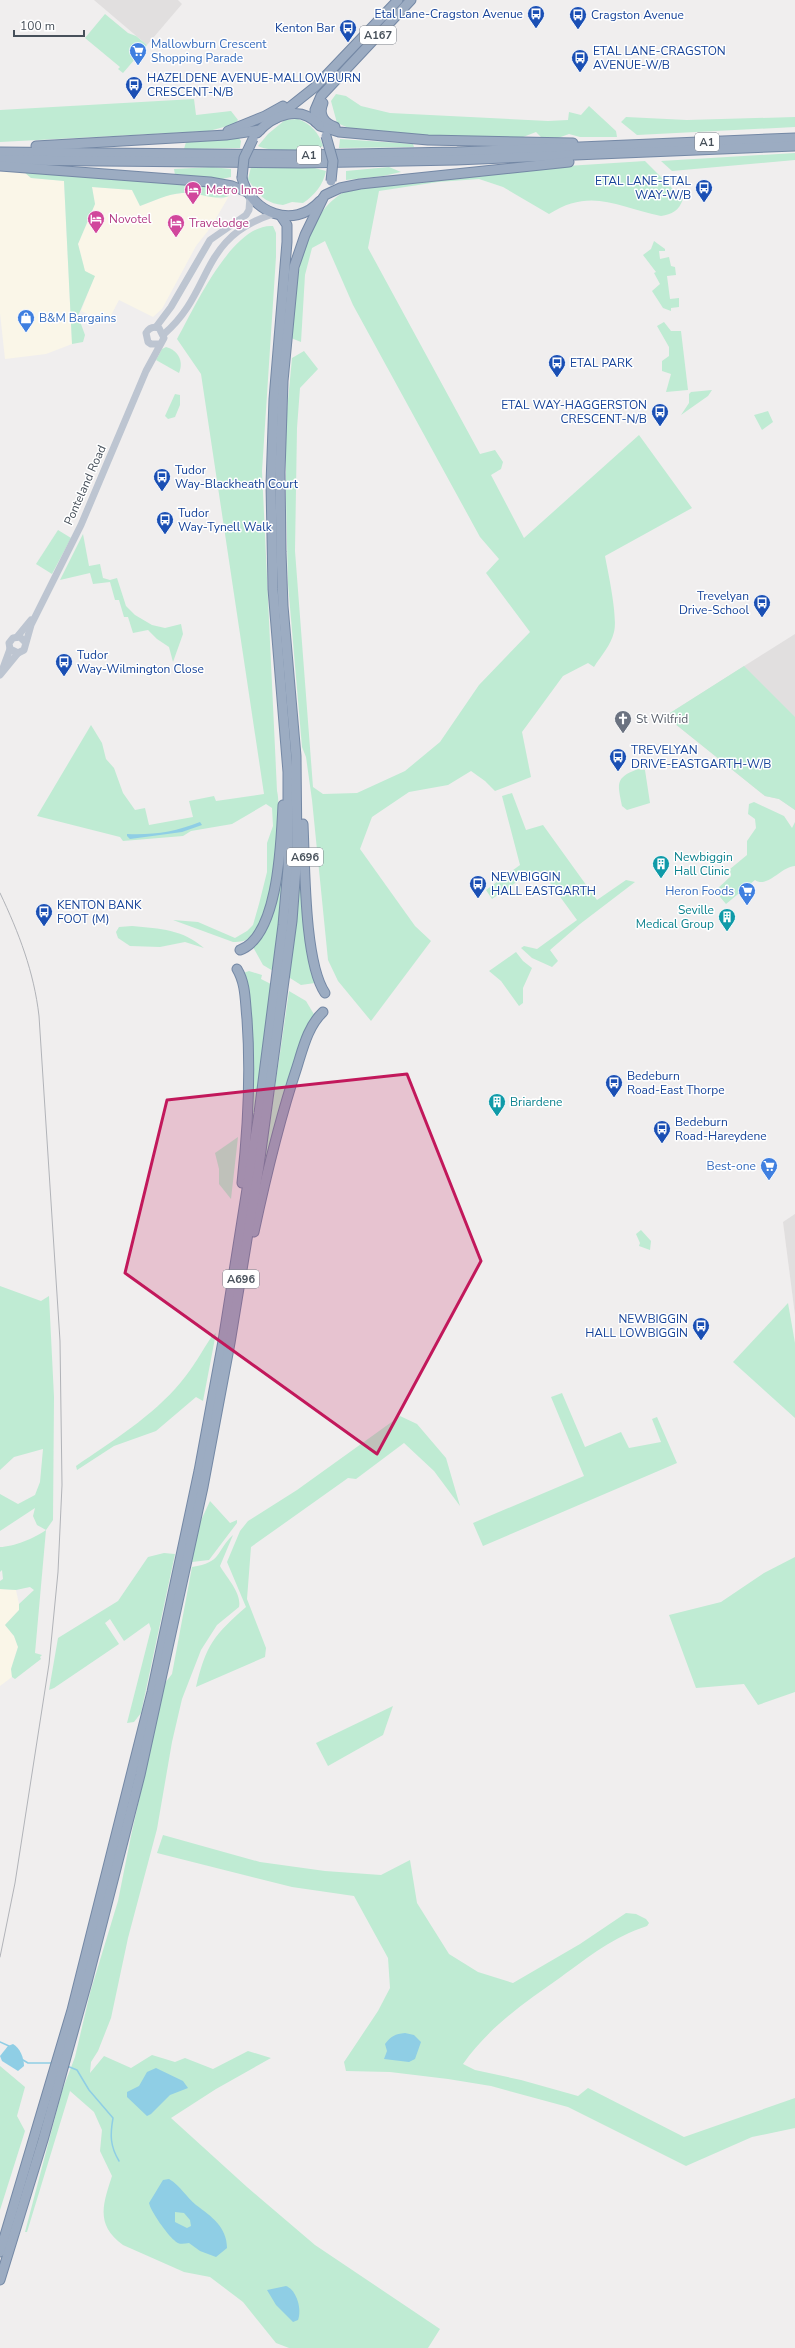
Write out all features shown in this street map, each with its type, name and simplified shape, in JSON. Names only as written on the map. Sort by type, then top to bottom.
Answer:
[{"type":"highway","name":"A167","points":[[276,118],[308,92],[398,0]]},
{"type":"highway","name":"A167","points":[[318,124],[315,110],[330,86],[411,0]]},
{"type":"highway","name":"A1","points":[[330,86],[322,106],[323,119],[328,124],[354,134]]},
{"type":"highway","points":[[209,136],[245,125],[265,116],[308,92]]},
{"type":"highway","points":[[0,166],[210,182],[232,186],[248,195],[260,207],[277,215],[305,212],[324,196],[331,181],[333,161],[326,136],[318,124],[296,113],[276,118],[260,130],[253,139],[244,158],[242,178],[248,195]]},
{"type":"highway","name":"A1","points":[[318,124],[331,131],[354,134],[428,140],[573,142],[618,150]]},
{"type":"highway","points":[[0,148],[209,136],[245,133],[260,130]]},
{"type":"highway","name":"A1","points":[[0,160],[301,162],[456,160],[795,138]]},
{"type":"highway","name":"A1","points":[[0,152],[301,155],[795,146]]},
{"type":"highway","name":"A1","points":[[324,196],[340,188],[360,184],[586,161],[618,150]]},
{"type":"highway","name":"A696","points":[[0,2279],[43,2140],[87,1982],[140,1775],[183,1585],[240,1286],[260,1159],[292,921],[297,829],[293,719],[283,606],[281,552],[280,472],[283,381],[294,267],[305,235],[324,196]]},
{"type":"highway","name":"A696","points":[[232,1278],[259,1113],[283,925],[288,868],[289,812],[286,735],[273,589],[271,484],[274,399],[287,237],[286,225],[277,215]]},
{"type":"highway","name":"A696","points":[[293,719],[300,755],[310,931],[316,975],[325,993]]},
{"type":"highway","name":"A696","points":[[240,950],[250,945],[260,935],[273,897],[282,836],[286,735]]},
{"type":"highway","name":"A696","points":[[0,2252],[72,2010],[152,1692],[199,1471],[224,1341],[232,1278],[249,1095],[245,997],[243,984],[237,969]]},
{"type":"highway","name":"A696","points":[[240,1286],[250,1253],[273,1146],[286,1098],[312,1027],[323,1012]]},
{"type":"main road","points":[[248,195],[248,210],[246,214],[210,240],[171,307],[156,327],[148,329],[146,333],[148,342],[155,345],[160,344],[164,334],[172,327],[192,301],[222,244],[242,226],[277,215]]},
{"type":"main road","points":[[156,327],[164,334]]},
{"type":"main road","name":"Ponteland Road","points":[[146,371],[150,355],[148,342]]},
{"type":"main road","name":"Ponteland Road","points":[[1,673],[18,653],[24,650],[25,642],[40,606],[81,525],[146,371],[160,344]]},
{"type":"main road","name":"Ponteland Road","points":[[1,673],[10,649],[10,641],[18,637],[40,606]]},
{"type":"main road","points":[[18,637],[25,642]]},
{"type":"main road","points":[[10,649],[18,653]]},
{"type":"highlighted area","points":[[407,1074],[481,1261],[377,1454],[125,1273],[167,1100]]},
{"type":"shaded area","points":[[94,0],[178,0],[182,4],[147,45]]},
{"type":"shaded area","points":[[23,171],[31,178],[64,181],[72,344],[46,354],[5,359],[0,313],[0,172]]},
{"type":"shaded area","points":[[92,187],[132,190],[140,206],[169,195],[183,193],[202,193],[221,199],[229,196],[211,227],[196,246],[162,309],[153,317],[119,300],[107,323],[81,311],[94,277],[85,271],[78,244],[95,204]]},
{"type":"shaded area","points":[[795,634],[795,810],[779,799],[765,796],[674,723],[670,713]]},
{"type":"shaded area","points":[[795,1214],[795,1315],[783,1222]]},
{"type":"shaded area","points":[[0,1589],[16,1590],[19,1610],[5,1625],[14,1636],[18,1647],[11,1669],[12,1677],[0,1686]]},
{"type":"green space","points":[[105,14],[128,33],[136,36],[147,45],[123,73],[118,69],[120,67],[85,38]]},
{"type":"green space","points":[[336,94],[346,96],[361,106],[390,113],[548,121],[568,120],[569,112],[581,115],[589,106],[616,131],[617,137],[580,137],[569,134],[558,138],[541,137],[536,132],[518,139],[434,136],[351,129],[337,123],[331,101]]},
{"type":"green space","points":[[194,99],[196,115],[231,111],[238,120],[235,124],[209,131],[0,142],[0,110]]},
{"type":"green space","points":[[626,117],[687,120],[795,117],[795,127],[637,135],[621,122]]},
{"type":"green space","points":[[298,119],[314,130],[323,146],[301,150],[281,150],[258,146],[268,134],[285,120]]},
{"type":"green space","points":[[239,138],[241,141],[240,148],[184,149],[186,142]]},
{"type":"green space","points":[[340,139],[413,144],[414,147],[339,148]]},
{"type":"green space","points":[[795,153],[795,160],[672,171],[661,161]]},
{"type":"green space","points":[[645,161],[683,199],[677,209],[672,213],[661,216],[618,204],[592,200],[564,206],[549,214],[503,187],[479,179],[438,182],[379,191],[368,248],[480,454],[495,450],[503,462],[501,469],[491,475],[524,538],[639,435],[692,508],[605,556],[615,616],[613,637],[594,667],[588,663],[563,676],[522,732],[531,777],[495,791],[485,781],[471,771],[448,785],[409,792],[372,817],[360,849],[415,926],[431,941],[371,1021],[338,981],[328,960],[312,800],[306,757],[302,747],[288,584],[286,422],[292,358],[304,351],[318,369],[300,388],[297,428],[295,551],[313,787],[323,794],[357,793],[405,771],[440,742],[479,685],[530,632],[486,573],[499,559],[480,537],[353,305],[325,241],[312,248],[305,275],[301,342],[291,338],[297,278],[308,238],[317,220],[329,204],[344,192],[349,190],[365,187],[567,166]]},
{"type":"green space","points":[[212,167],[231,169],[231,177],[222,179],[175,175],[174,169]]},
{"type":"green space","points":[[251,167],[311,167],[326,171],[321,185],[307,200],[303,203],[292,202],[283,205],[266,200],[258,193],[248,179]]},
{"type":"green space","points":[[389,167],[401,172],[383,176],[346,180],[346,171]]},
{"type":"green space","points":[[23,171],[227,187],[229,196],[218,198],[182,193],[166,196],[140,206],[132,190],[92,187],[95,204],[78,244],[85,271],[95,276],[78,316],[85,335],[83,342],[72,344],[64,181],[31,178]]},
{"type":"green space","points":[[273,226],[276,233],[276,257],[262,471],[278,803],[277,843],[270,890],[259,927],[251,938],[233,942],[173,920],[198,922],[235,938],[247,931],[253,925],[267,872],[267,843],[273,826],[272,808],[266,804],[232,824],[191,831],[183,836],[123,841],[120,837],[37,816],[91,725],[102,743],[106,759],[114,768],[123,793],[135,810],[145,808],[149,825],[193,817],[189,801],[214,796],[216,801],[264,794],[201,374],[177,339],[204,289],[229,253],[243,238],[258,229]]},
{"type":"green space","points":[[654,241],[665,249],[665,251],[659,251],[660,259],[669,257],[671,266],[675,267],[676,275],[667,276],[670,299],[679,298],[679,307],[671,308],[671,311],[663,308],[652,291],[660,284],[654,273],[656,272],[643,255],[651,249]]},
{"type":"green space","points":[[664,322],[671,331],[681,331],[688,390],[666,392],[671,374],[662,371],[662,361],[669,356],[669,347],[657,326]]},
{"type":"green space","points":[[166,347],[177,353],[179,357],[181,364],[179,373],[156,360],[162,349]]},
{"type":"green space","points":[[712,390],[708,396],[681,415],[689,403],[689,394],[691,392]]},
{"type":"green space","points":[[175,394],[180,395],[180,405],[175,417],[168,419],[165,416]]},
{"type":"green space","points":[[768,411],[773,422],[762,430],[754,415]]},
{"type":"green space","points":[[58,530],[71,538],[52,574],[36,564]]},
{"type":"green space","points":[[83,534],[89,566],[100,564],[103,578],[110,580],[117,578],[126,606],[135,615],[152,625],[165,628],[181,624],[183,634],[173,662],[169,647],[157,639],[148,630],[133,633],[128,617],[124,617],[119,600],[115,600],[110,582],[93,584],[90,573],[60,580]]},
{"type":"green space","points":[[744,666],[795,717],[795,810],[779,799],[765,796],[674,723],[670,713]]},
{"type":"green space","points":[[638,769],[645,770],[650,803],[627,810],[622,806],[619,792],[621,779],[630,772]]},
{"type":"green space","points":[[512,793],[526,830],[543,825],[597,900],[626,880],[635,882],[580,924],[550,950],[558,961],[552,967],[532,958],[521,948],[524,946],[537,949],[577,920],[542,872],[521,879],[492,899],[486,890],[520,865],[502,796]]},
{"type":"green space","points":[[754,802],[784,816],[792,828],[795,822],[795,866],[785,869],[770,880],[760,882],[755,880],[726,904],[715,891],[731,876],[730,869],[747,855],[747,841],[756,828],[755,819],[748,814],[749,804]]},
{"type":"green space","points":[[285,837],[281,910],[273,971],[263,965],[253,947],[265,930]]},
{"type":"green space","points":[[300,852],[315,983],[301,985],[289,976],[297,914]]},
{"type":"green space","points":[[132,926],[162,929],[179,933],[188,937],[204,948],[185,942],[160,947],[130,946],[118,938],[116,932],[119,927]]},
{"type":"green space","points":[[516,952],[523,961],[532,968],[523,988],[523,1003],[519,1006],[501,981],[489,971]]},
{"type":"green space","points":[[249,971],[262,975],[261,979],[271,984],[249,1150],[243,973]]},
{"type":"green space","points":[[289,991],[306,1001],[315,1016],[262,1177]]},
{"type":"green space","points":[[238,1137],[231,1199],[219,1184],[219,1169],[215,1153]]},
{"type":"green space","points":[[641,1230],[651,1241],[650,1250],[639,1246],[640,1243],[636,1234]]},
{"type":"green space","points":[[0,1286],[41,1301],[49,1296],[54,1397],[53,1520],[46,1530],[37,1525],[33,1516],[35,1508],[0,1531],[0,1494],[18,1504],[35,1495],[40,1482],[43,1449],[14,1457],[0,1470]]},
{"type":"green space","points":[[788,1303],[795,1343],[795,1418],[733,1362]]},
{"type":"green space","points":[[216,1333],[203,1401],[196,1397],[156,1431],[114,1446],[77,1470],[76,1466],[131,1428],[170,1395],[185,1377],[212,1336]]},
{"type":"green space","points":[[562,1393],[585,1447],[621,1432],[629,1448],[661,1442],[652,1419],[657,1417],[677,1463],[483,1546],[473,1523],[584,1476],[551,1397]]},
{"type":"green space","points":[[400,1416],[417,1424],[446,1458],[460,1506],[434,1471],[404,1443],[356,1479],[348,1478],[251,1547],[247,1599],[266,1648],[265,1657],[196,1687],[204,1661],[213,1642],[226,1625],[246,1607],[227,1562],[240,1531],[248,1521],[297,1490]]},
{"type":"green space","points":[[210,1501],[230,1523],[237,1520],[237,1523],[209,1560],[192,1562],[197,1529]]},
{"type":"green space","points":[[46,1530],[35,1653],[42,1655],[40,1657],[41,1659],[15,1679],[12,1677],[11,1669],[18,1647],[14,1636],[5,1625],[19,1610],[19,1604],[34,1590],[30,1587],[16,1590],[0,1589],[0,1581],[3,1579],[2,1570],[0,1572],[0,1547],[24,1542]]},
{"type":"green space","points":[[233,1535],[220,1566],[236,1591],[239,1607],[217,1625],[201,1650],[182,1699],[172,1742],[157,1829],[128,1938],[111,2018],[98,2051],[91,2062],[90,2073],[104,2056],[131,2068],[152,2055],[175,2062],[185,2058],[213,2069],[248,2051],[271,2058],[216,2089],[171,2118],[247,2187],[315,2245],[440,2329],[428,2348],[289,2348],[276,2343],[243,2302],[210,2277],[184,2272],[123,2245],[108,2230],[105,2222],[104,2205],[112,2176],[100,2151],[102,2130],[94,2112],[70,2091],[27,2232],[25,2232],[62,2091],[75,2057],[90,1993],[118,1901],[165,1683],[172,1674],[192,1567],[202,1565],[214,1559]]},
{"type":"green space","points":[[164,1553],[175,1554],[141,1713],[134,1722],[127,1723],[151,1629],[149,1623],[124,1641],[110,1619],[105,1623],[119,1644],[49,1690],[58,1638],[118,1601],[148,1557]]},
{"type":"green space","points":[[795,1557],[795,1692],[758,1705],[744,1684],[696,1688],[669,1615],[721,1602],[764,1573]]},
{"type":"green space","points":[[393,1706],[383,1735],[328,1766],[316,1743]]},
{"type":"green space","points":[[163,1835],[260,1862],[325,1871],[381,1875],[410,1860],[417,1903],[449,1954],[478,1972],[513,1983],[580,1944],[626,1913],[636,1914],[646,1919],[649,1923],[647,1926],[612,1941],[521,2006],[484,2038],[463,2064],[475,2070],[521,2080],[578,2096],[588,2088],[684,2137],[795,2098],[795,2128],[752,2137],[686,2166],[568,2107],[491,2086],[448,2079],[390,2072],[346,2071],[344,2062],[378,2011],[390,1988],[388,1958],[354,1896],[292,1887],[157,1853]]},
{"type":"green space","points":[[0,2066],[25,2087],[17,2116],[25,2131],[0,2210]]},
{"type":"water","points":[[200,822],[202,825],[182,832],[130,839],[127,836],[127,834],[146,834],[173,830]]},
{"type":"water","points":[[405,2033],[414,2035],[421,2042],[415,2059],[409,2062],[384,2059],[387,2051],[385,2044],[387,2041],[391,2037]]},
{"type":"water","points":[[13,2044],[20,2051],[23,2060],[24,2066],[18,2071],[2,2061],[0,2056],[8,2046]]},
{"type":"water","points":[[156,2068],[183,2081],[188,2088],[170,2095],[151,2114],[147,2116],[127,2097],[127,2092],[139,2086],[147,2072]]},
{"type":"water","points":[[169,2179],[173,2182],[192,2202],[212,2218],[221,2228],[227,2248],[216,2257],[200,2251],[189,2243],[177,2243],[160,2223],[149,2203],[163,2180]],"holes":[[[175,2212],[184,2213],[190,2220],[191,2226],[187,2228],[175,2222]]]},
{"type":"water","points":[[286,2286],[290,2288],[296,2296],[299,2306],[298,2320],[293,2322],[276,2305],[267,2290]]},
{"type":"waterway","points":[[0,2042],[9,2046]]},
{"type":"waterway","points":[[23,2060],[28,2063],[52,2063]]},
{"type":"waterway","points":[[67,2066],[77,2070],[89,2090],[113,2118],[111,2130],[112,2145],[119,2161]]},
{"type":"tram line","points":[[0,893],[25,953],[37,1000],[39,1016],[60,1341],[62,1485],[58,1572],[49,1664],[15,1883],[0,1957]]},
{"type":"place","name":"Etal Lane-Cragston Avenue","points":[[536,29]]},
{"type":"place","name":"Cragston Avenue","points":[[578,30]]},
{"type":"place","name":"Kenton Bar","points":[[348,43]]},
{"type":"place","name":"Mallowburn Crescent Shopping Parade","points":[[138,66]]},
{"type":"place","name":"ETAL LANE-CRAGSTON AVENUE-W/B","points":[[580,73]]},
{"type":"place","name":"HAZELDENE AVENUE-MALLOWBURN CRESCENT-N/B","points":[[134,100]]},
{"type":"place","name":"ETAL LANE-ETAL WAY-W/B","points":[[704,203]]},
{"type":"place","name":"Metro Inns","points":[[193,205]]},
{"type":"place","name":"Novotel","points":[[96,234]]},
{"type":"place","name":"Travelodge","points":[[176,238]]},
{"type":"place","name":"B&M Bargains","points":[[26,333]]},
{"type":"place","name":"ETAL PARK","points":[[557,378]]},
{"type":"place","name":"ETAL WAY-HAGGERSTON CRESCENT-N/B","points":[[660,427]]},
{"type":"place","name":"Tudor Way-Blackheath Court","points":[[162,492]]},
{"type":"place","name":"Tudor Way-Tynell Walk","points":[[165,535]]},
{"type":"place","name":"Trevelyan Drive-School","points":[[762,618]]},
{"type":"place","name":"Tudor Way-Wilmington Close","points":[[64,677]]},
{"type":"place","name":"St Wilfrid","points":[[623,734]]},
{"type":"place","name":"TREVELYAN DRIVE-EASTGARTH-W/B","points":[[618,772]]},
{"type":"place","name":"Newbiggin Hall Clinic","points":[[661,879]]},
{"type":"place","name":"NEWBIGGIN HALL EASTGARTH","points":[[478,899]]},
{"type":"place","name":"Heron Foods","points":[[747,906]]},
{"type":"place","name":"KENTON BANK FOOT (M)","points":[[44,927]]},
{"type":"place","name":"Seville Medical Group","points":[[727,932]]},
{"type":"place","name":"Bedeburn Road-East Thorpe","points":[[614,1098]]},
{"type":"place","name":"Briardene","points":[[497,1117]]},
{"type":"place","name":"Bedeburn Road-Hareydene","points":[[662,1144]]},
{"type":"place","name":"Best-one","points":[[769,1181]]},
{"type":"place","name":"NEWBIGGIN HALL LOWBIGGIN","points":[[701,1341]]}]
